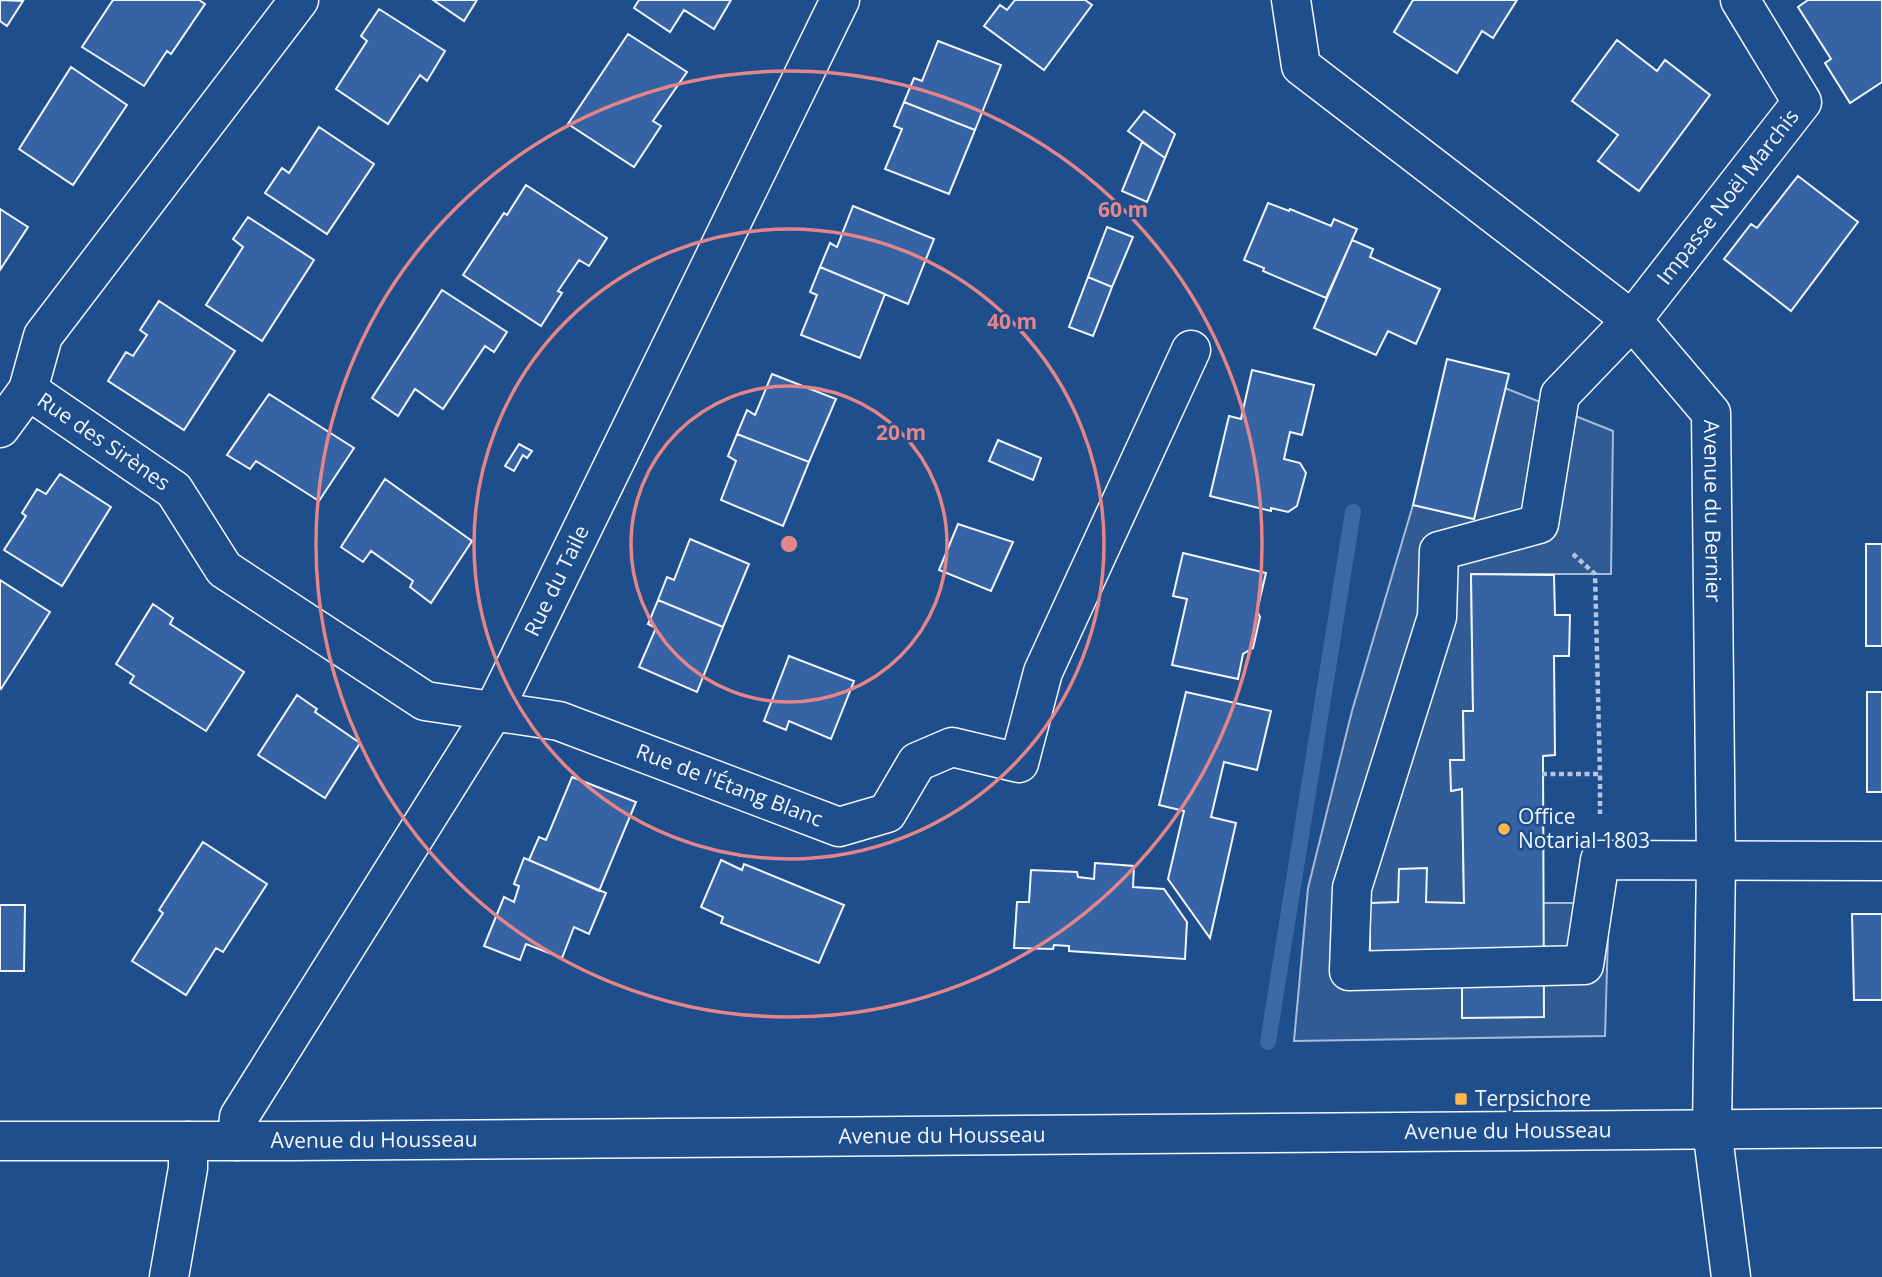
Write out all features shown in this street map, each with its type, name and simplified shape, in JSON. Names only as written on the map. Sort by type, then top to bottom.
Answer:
[{"type":"street","name":"Rue des Sirènes","points":[[299,0],[43,336],[28,390],[174,490],[224,569],[425,701],[493,712]]},
{"type":"street","name":"Rue du Taile","points":[[237,1141],[239,1117],[493,712],[840,0]]},
{"type":"street","name":"Avenue du Bernier","points":[[1290,0],[1301,66],[1632,320],[1711,413],[1716,862],[1712,1129],[1731,1277]]},
{"type":"street","name":"Impasse Noël Marchis","points":[[1632,320],[1802,102],[1740,0]]},
{"type":"street","points":[[1632,320],[1560,395],[1538,524],[1439,551],[1437,617],[1352,888],[1349,971],[1584,965],[1600,860],[1882,861]]},
{"type":"street","name":"Rue de l'Étang Blanc","points":[[493,712],[559,721],[839,827],[887,813],[917,762],[952,747],[1019,763],[1043,672],[1191,350]]},
{"type":"street","points":[[0,428],[28,390]]},
{"type":"street","name":"Avenue du Housseau","points":[[0,1141],[188,1142],[1882,1128]]},
{"type":"street","points":[[169,1277],[188,1168],[188,1142]]},
{"type":"path","points":[[1538,524],[1595,574],[1600,860]]},
{"type":"path","points":[[1542,774],[1600,774]]},
{"type":"shaded area","points":[[1505,388],[1613,431],[1611,574],[1471,574],[1473,711],[1463,712],[1464,760],[1451,760],[1451,791],[1462,789],[1464,903],[1609,903],[1605,1036],[1294,1041],[1308,888],[1352,711],[1413,505],[1474,519]]},
{"type":"building","points":[[0,0],[23,1],[7,26],[0,21]]},
{"type":"building","points":[[113,0],[199,0],[205,4],[171,54],[167,51],[144,86],[82,47]]},
{"type":"building","points":[[433,0],[477,0],[464,21]]},
{"type":"building","points":[[639,0],[731,0],[714,29],[684,10],[670,32],[634,8]]},
{"type":"building","points":[[1015,0],[1085,0],[1092,5],[1044,70],[984,26],[1000,5],[1007,10]]},
{"type":"building","points":[[1413,0],[1517,0],[1493,38],[1482,31],[1457,73],[1394,32]]},
{"type":"building","points":[[1808,0],[1882,0],[1882,82],[1850,103],[1825,63],[1831,59],[1798,7]]},
{"type":"building","points":[[379,9],[445,51],[427,81],[420,75],[388,124],[336,89],[367,41],[361,36]]},
{"type":"building","points":[[628,34],[687,72],[653,121],[661,126],[634,167],[568,124]]},
{"type":"building","points":[[1617,40],[1657,71],[1665,60],[1710,95],[1639,191],[1598,161],[1618,135],[1572,101]]},
{"type":"building","points":[[938,41],[1001,65],[975,130],[904,102],[914,78],[922,81]]},
{"type":"building","points":[[71,67],[127,105],[73,185],[19,149]]},
{"type":"building","points":[[904,102],[975,130],[949,194],[885,169],[902,129],[894,126]]},
{"type":"building","points":[[1144,111],[1175,134],[1165,158],[1128,131]]},
{"type":"building","points":[[319,127],[374,164],[327,234],[265,193],[282,168],[289,173]]},
{"type":"building","points":[[1142,142],[1165,158],[1147,202],[1122,191]]},
{"type":"building","points":[[1798,176],[1858,222],[1791,311],[1724,259],[1751,224],[1757,228]]},
{"type":"building","points":[[526,185],[607,238],[589,266],[579,260],[558,291],[562,293],[541,326],[463,275]]},
{"type":"building","points":[[1268,203],[1331,226],[1334,219],[1357,229],[1326,298],[1244,260]]},
{"type":"building","points":[[853,206],[934,239],[908,304],[820,267],[830,243],[837,247]]},
{"type":"building","points":[[0,209],[28,227],[0,270]]},
{"type":"building","points":[[248,217],[314,260],[262,341],[206,305],[243,247],[233,239]]},
{"type":"building","points":[[1107,227],[1133,237],[1112,287],[1088,277]]},
{"type":"building","points":[[1352,240],[1373,249],[1370,257],[1440,289],[1416,344],[1388,331],[1376,355],[1314,328]]},
{"type":"building","points":[[820,267],[885,294],[860,358],[801,335],[817,295],[810,292]]},
{"type":"building","points":[[1088,277],[1112,287],[1093,336],[1069,327]]},
{"type":"building","points":[[442,290],[507,332],[494,352],[485,346],[443,409],[415,389],[398,416],[372,398]]},
{"type":"building","points":[[159,301],[235,351],[184,430],[108,381],[126,352],[133,356],[147,335],[140,330]]},
{"type":"building","points":[[1447,359],[1509,374],[1474,519],[1413,505]]},
{"type":"building","points":[[1252,370],[1314,385],[1302,435],[1290,432],[1284,459],[1300,463],[1306,473],[1297,506],[1288,512],[1271,508],[1271,511],[1210,496],[1229,416],[1241,419]]},
{"type":"building","points":[[772,374],[836,399],[809,462],[737,434],[747,410],[755,415]]},
{"type":"building","points":[[269,394],[354,448],[319,501],[256,461],[250,469],[227,455]]},
{"type":"building","points":[[737,434],[809,462],[783,526],[721,500],[736,461],[728,456]]},
{"type":"building","points":[[998,440],[1041,458],[1033,480],[989,461]]},
{"type":"building","points":[[519,444],[532,451],[527,458],[523,455],[514,471],[505,466]]},
{"type":"building","points":[[60,474],[111,507],[62,586],[4,550],[26,516],[22,513],[37,489],[46,494]]},
{"type":"building","points":[[385,479],[472,541],[431,603],[410,587],[413,581],[371,551],[363,562],[341,547]]},
{"type":"building","points":[[958,524],[1013,542],[991,591],[939,570]]},
{"type":"building","points":[[690,539],[749,564],[723,627],[658,600],[667,577],[674,580]]},
{"type":"building","points":[[1866,544],[1882,544],[1882,646],[1866,646]]},
{"type":"building","points":[[1183,553],[1266,573],[1257,611],[1260,617],[1253,648],[1243,654],[1238,679],[1172,665],[1187,599],[1173,596]]},
{"type":"building","points":[[1471,574],[1554,575],[1555,615],[1570,615],[1569,656],[1554,656],[1555,755],[1543,756],[1544,1017],[1462,1018],[1462,984],[1370,984],[1370,903],[1398,902],[1399,869],[1427,868],[1426,902],[1464,903],[1462,789],[1451,791],[1450,760],[1464,760],[1463,711],[1473,711]]},
{"type":"building","points":[[0,580],[50,612],[1,689],[0,688]]},
{"type":"building","points":[[658,600],[723,627],[697,692],[639,667],[656,628],[648,624]]},
{"type":"building","points":[[153,604],[173,618],[170,624],[244,672],[206,731],[130,683],[134,676],[116,664]]},
{"type":"building","points":[[789,656],[854,681],[831,739],[789,721],[786,730],[764,721]]},
{"type":"building","points":[[1186,692],[1271,711],[1257,770],[1224,762],[1211,817],[1236,823],[1210,938],[1168,879],[1184,811],[1159,805]]},
{"type":"building","points":[[1867,692],[1882,692],[1882,792],[1867,792]]},
{"type":"building","points":[[297,695],[317,709],[315,712],[360,743],[325,798],[258,755]]},
{"type":"building","points":[[572,777],[636,802],[599,891],[529,860],[539,837],[546,840]]},
{"type":"building","points":[[203,842],[267,884],[223,952],[216,948],[186,995],[132,961],[163,913],[159,910]]},
{"type":"building","points":[[524,858],[606,893],[589,934],[574,927],[562,958],[526,944],[520,960],[484,946],[504,897],[514,902],[519,886],[514,884]]},
{"type":"building","points":[[721,860],[742,870],[744,864],[844,905],[819,963],[721,923],[723,917],[701,907]]},
{"type":"building","points":[[1095,863],[1134,866],[1133,887],[1164,889],[1187,922],[1185,959],[1069,951],[1069,946],[1054,945],[1053,949],[1014,948],[1017,902],[1029,902],[1031,870],[1077,872],[1078,877],[1094,879]]},
{"type":"building","points":[[0,905],[25,905],[24,971],[0,971]]},
{"type":"building","points":[[1852,914],[1882,914],[1882,1000],[1854,1000]]},
{"type":"waterway","points":[[1268,1042],[1353,512]]},
{"type":"place","name":"Office Notarial 1803","points":[[1504,829]]},
{"type":"place","name":"Terpsichore","points":[[1461,1099]]}]
